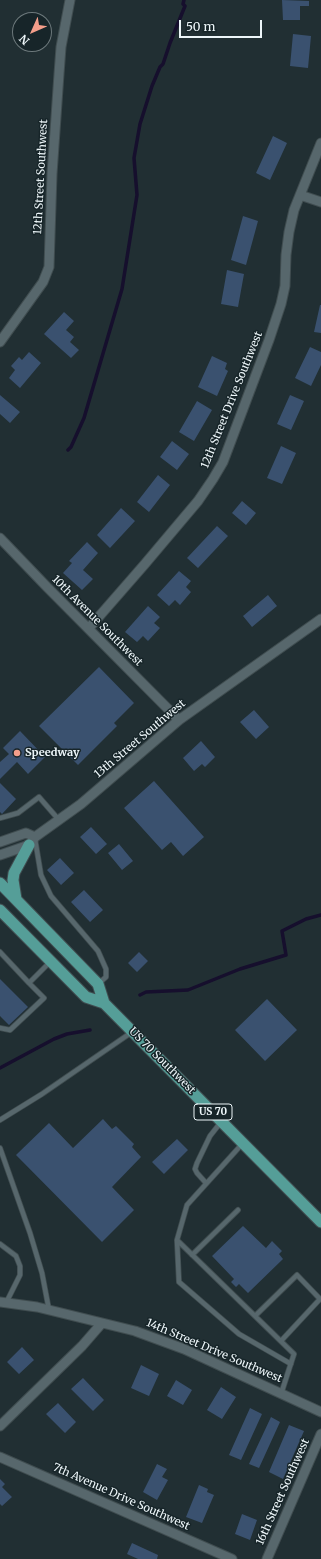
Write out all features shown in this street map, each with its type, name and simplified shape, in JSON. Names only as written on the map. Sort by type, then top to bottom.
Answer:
[{"type":"main road","points":[[16,899],[13,880],[14,873],[32,841]]},
{"type":"main road","name":"US 70 Southwest","points":[[0,884],[98,984],[104,1002],[321,1222]]},
{"type":"main road","name":"US 70 Southwest","points":[[0,910],[86,997],[104,1002]]},
{"type":"street","name":"12th Street Southwest","points":[[0,342],[43,282],[49,267],[52,174],[58,74],[61,47],[70,0]]},
{"type":"street","name":"12th Street Drive Southwest","points":[[88,628],[198,501],[223,462],[281,304],[286,286],[286,255],[294,210],[321,143]]},
{"type":"street","points":[[300,195],[321,202]]},
{"type":"street","name":"10th Avenue Southwest","points":[[0,538],[179,720]]},
{"type":"street","name":"13th Street Southwest","points":[[0,855],[32,841],[81,804],[179,720],[321,620]]},
{"type":"street","points":[[0,842],[26,833],[32,841]]},
{"type":"street","name":"14th Street Drive Southwest","points":[[3,1302],[49,1310],[135,1331],[184,1350],[321,1412]]},
{"type":"street","points":[[0,1426],[82,1346],[102,1323]]},
{"type":"street","name":"16th Street Southwest","points":[[267,1559],[321,1434]]},
{"type":"street","name":"7th Avenue Drive Southwest","points":[[0,1457],[232,1559]]},
{"type":"lane","points":[[0,818],[18,813],[39,797],[59,820]]},
{"type":"lane","points":[[32,841],[41,875],[51,896],[98,952],[106,970],[106,977],[98,984]]},
{"type":"lane","points":[[0,952],[44,998],[10,1030],[0,1028]]},
{"type":"lane","points":[[29,983],[51,961]]},
{"type":"lane","points":[[0,1120],[42,1094],[133,1032]]},
{"type":"lane","points":[[206,1183],[195,1169],[210,1136],[221,1121]]},
{"type":"lane","points":[[243,1143],[187,1205],[177,1240],[179,1282],[238,1334],[291,1364]]},
{"type":"lane","points":[[0,1148],[30,1233],[40,1267],[49,1310]]},
{"type":"lane","points":[[192,1255],[238,1210]]},
{"type":"lane","points":[[177,1240],[294,1354],[281,1394]]},
{"type":"lane","points":[[0,1244],[16,1256],[20,1266],[20,1276],[3,1302]]},
{"type":"lane","points":[[255,1316],[297,1275],[320,1299],[281,1341]]},
{"type":"building","points":[[282,0],[309,1],[309,6],[300,6],[300,20],[283,20]]},
{"type":"building","points":[[293,34],[311,36],[308,68],[290,66]]},
{"type":"building","points":[[273,136],[287,143],[270,180],[256,173]]},
{"type":"building","points":[[243,216],[258,221],[246,265],[231,260]]},
{"type":"building","points":[[227,270],[244,274],[238,307],[221,304]]},
{"type":"building","points":[[321,305],[321,333],[314,332]]},
{"type":"building","points":[[64,312],[74,321],[66,330],[74,337],[70,342],[79,350],[71,358],[44,334]]},
{"type":"building","points":[[310,347],[321,352],[321,365],[311,386],[295,378]]},
{"type":"building","points":[[29,352],[41,363],[20,388],[9,378],[15,370],[11,366],[19,357],[22,360]]},
{"type":"building","points":[[212,356],[227,363],[225,369],[228,371],[217,396],[198,387]]},
{"type":"building","points":[[0,395],[20,412],[10,423],[0,414]]},
{"type":"building","points":[[290,395],[304,401],[291,430],[277,424]]},
{"type":"building","points":[[197,401],[212,410],[194,441],[179,432]]},
{"type":"building","points":[[172,441],[189,454],[177,470],[160,457]]},
{"type":"building","points":[[281,446],[296,453],[282,484],[267,478]]},
{"type":"building","points":[[158,475],[170,485],[149,512],[137,502]]},
{"type":"building","points":[[242,501],[256,513],[246,525],[232,513]]},
{"type":"building","points":[[121,508],[135,521],[110,548],[97,535]]},
{"type":"building","points":[[217,526],[228,536],[198,568],[187,558]]},
{"type":"building","points":[[87,542],[98,553],[83,570],[93,579],[82,590],[63,573],[72,563],[69,561]]},
{"type":"building","points":[[179,571],[191,581],[186,587],[191,592],[180,605],[175,600],[169,606],[157,595]]},
{"type":"building","points":[[268,595],[277,606],[252,627],[243,616]]},
{"type":"building","points":[[148,606],[160,617],[154,623],[160,628],[148,641],[143,636],[137,642],[125,632]]},
{"type":"building","points":[[99,667],[134,703],[114,723],[117,726],[78,765],[39,726]]},
{"type":"building","points":[[254,710],[269,727],[256,739],[240,722]]},
{"type":"building","points":[[20,731],[45,757],[28,774],[17,762],[0,779],[0,762],[9,754],[3,748]]},
{"type":"building","points":[[201,741],[215,757],[205,767],[202,764],[194,771],[183,758]]},
{"type":"building","points":[[154,781],[204,837],[183,856],[171,842],[162,850],[124,808]]},
{"type":"building","points":[[0,783],[16,799],[2,814],[0,812]]},
{"type":"building","points":[[91,827],[107,844],[96,854],[80,837]]},
{"type":"building","points":[[119,844],[133,861],[122,870],[108,853]]},
{"type":"building","points":[[60,858],[74,873],[61,885],[47,870]]},
{"type":"building","points":[[84,890],[103,910],[90,922],[71,902]]},
{"type":"building","points":[[139,952],[148,961],[137,972],[128,963]]},
{"type":"building","points":[[0,979],[28,1007],[9,1025],[0,1016]]},
{"type":"building","points":[[267,999],[297,1030],[265,1061],[235,1030]]},
{"type":"building","points":[[103,1119],[112,1129],[116,1126],[134,1144],[132,1147],[141,1157],[112,1187],[134,1210],[102,1242],[16,1155],[49,1123],[73,1148]]},
{"type":"building","points":[[177,1139],[188,1150],[164,1174],[152,1162]]},
{"type":"building","points":[[243,1226],[266,1248],[272,1241],[282,1251],[279,1254],[283,1259],[248,1293],[239,1284],[236,1287],[231,1282],[234,1279],[212,1256]]},
{"type":"building","points":[[22,1347],[34,1360],[19,1374],[7,1362]]},
{"type":"building","points":[[141,1365],[159,1374],[149,1396],[131,1388]]},
{"type":"building","points":[[83,1378],[104,1400],[93,1411],[71,1389]]},
{"type":"building","points":[[176,1380],[192,1390],[183,1405],[167,1396]]},
{"type":"building","points":[[221,1387],[236,1397],[222,1419],[207,1410]]},
{"type":"building","points":[[58,1403],[76,1422],[65,1433],[46,1414]]},
{"type":"building","points":[[250,1408],[262,1414],[241,1460],[229,1455]]},
{"type":"building","points":[[271,1417],[280,1422],[259,1468],[249,1464]]},
{"type":"building","points":[[289,1425],[304,1431],[283,1479],[269,1472]]},
{"type":"building","points":[[157,1464],[167,1469],[162,1477],[168,1480],[157,1500],[143,1492]]},
{"type":"building","points":[[0,1479],[5,1484],[2,1487],[12,1497],[2,1506],[0,1504]]},
{"type":"building","points":[[199,1485],[208,1489],[207,1492],[214,1495],[202,1523],[186,1517]]},
{"type":"building","points":[[242,1514],[257,1520],[250,1540],[235,1534]]},
{"type":"building","points":[[132,1543],[158,1555],[157,1559],[138,1559],[127,1554]]},
{"type":"waterway","points":[[68,450],[71,447],[84,418],[122,289],[137,195],[134,158],[140,124],[152,86],[160,67],[163,64],[185,6],[183,4],[184,0]]},
{"type":"waterway","points":[[140,995],[146,992],[188,990],[240,969],[286,955],[282,931],[306,919],[321,915]]},
{"type":"waterway","points":[[0,1068],[54,1039],[67,1034],[90,1030]]},
{"type":"place","name":"Speedway","points":[[17,753]]}]
